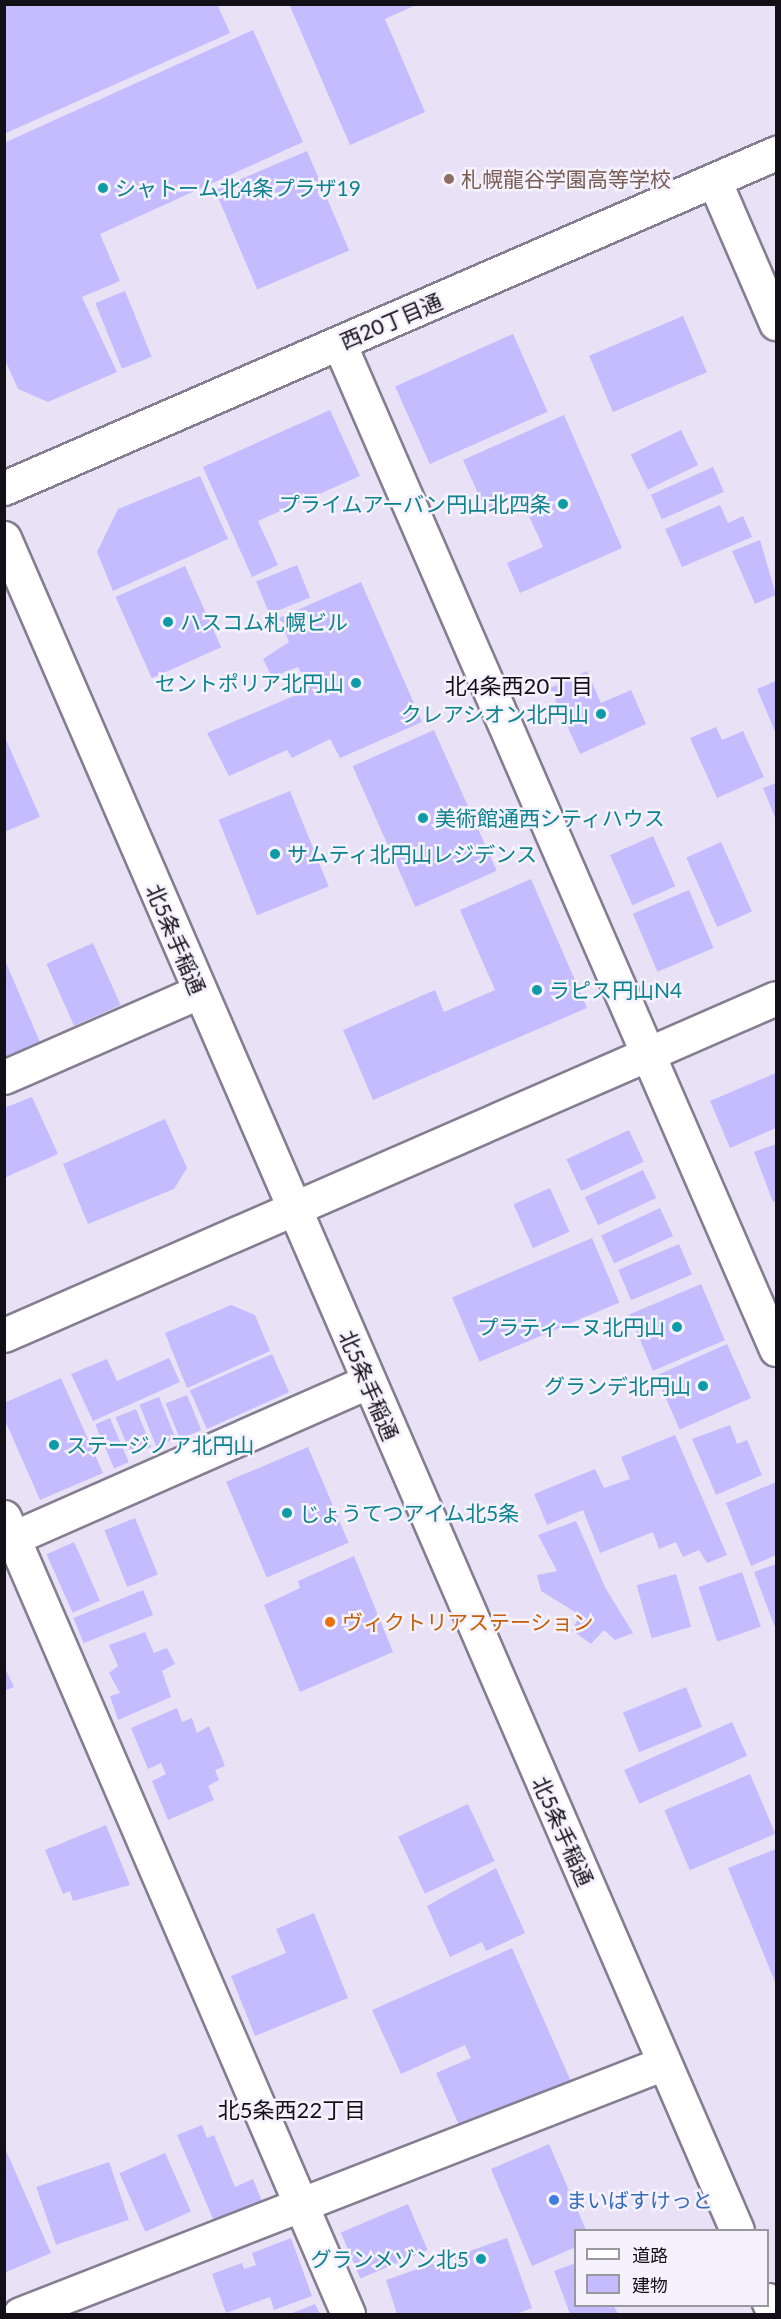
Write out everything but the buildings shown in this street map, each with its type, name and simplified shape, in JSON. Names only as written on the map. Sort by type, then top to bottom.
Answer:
[{"type":"street","name":"西20丁目通","points":[[4,488],[777,153]]},
{"type":"street","points":[[714,180],[777,323]]},
{"type":"street","points":[[339,343],[777,1348]]},
{"type":"street","name":"北5条手稲通","points":[[4,538],[367,1382],[737,2229]]},
{"type":"street","points":[[4,1077],[199,992]]},
{"type":"street","points":[[4,1335],[293,1211],[777,998]]},
{"type":"street","points":[[348,2314],[300,2209],[8,1532],[367,1382]]},
{"type":"street","points":[[20,2314],[300,2209],[664,2062]]},
{"type":"place","name":"札幌龍谷学園高等学校","points":[[449,179]]},
{"type":"place","name":"シャトーム北4条プラザ19","points":[[103,188]]},
{"type":"place","name":"プライムアーバン円山北四条","points":[[563,504]]},
{"type":"place","name":"ハスコム札幌ビル","points":[[168,622]]},
{"type":"place","name":"セントポリア北円山","points":[[356,683]]},
{"type":"place","name":"クレアシオン北円山","points":[[601,714]]},
{"type":"place","name":"美術館通西シティハウス","points":[[423,818]]},
{"type":"place","name":"サムティ北円山レジデンス","points":[[275,854]]},
{"type":"place","name":"ラピス円山N4","points":[[537,990]]},
{"type":"place","name":"プラティーヌ北円山","points":[[677,1327]]},
{"type":"place","name":"グランデ北円山","points":[[703,1386]]},
{"type":"place","name":"ステージノア北円山","points":[[54,1445]]},
{"type":"place","name":"じょうてつアイム北5条","points":[[287,1513]]},
{"type":"place","name":"ヴィクトリアステーション","points":[[330,1622]]},
{"type":"place","name":"まいばすけっと","points":[[554,2200]]},
{"type":"place","name":"グランメゾン北5","points":[[481,2259]]},
{"type":"district","name":"北4条西20丁目","points":[[519,686]]},
{"type":"district","name":"北5条西22丁目","points":[[292,2110]]}]
